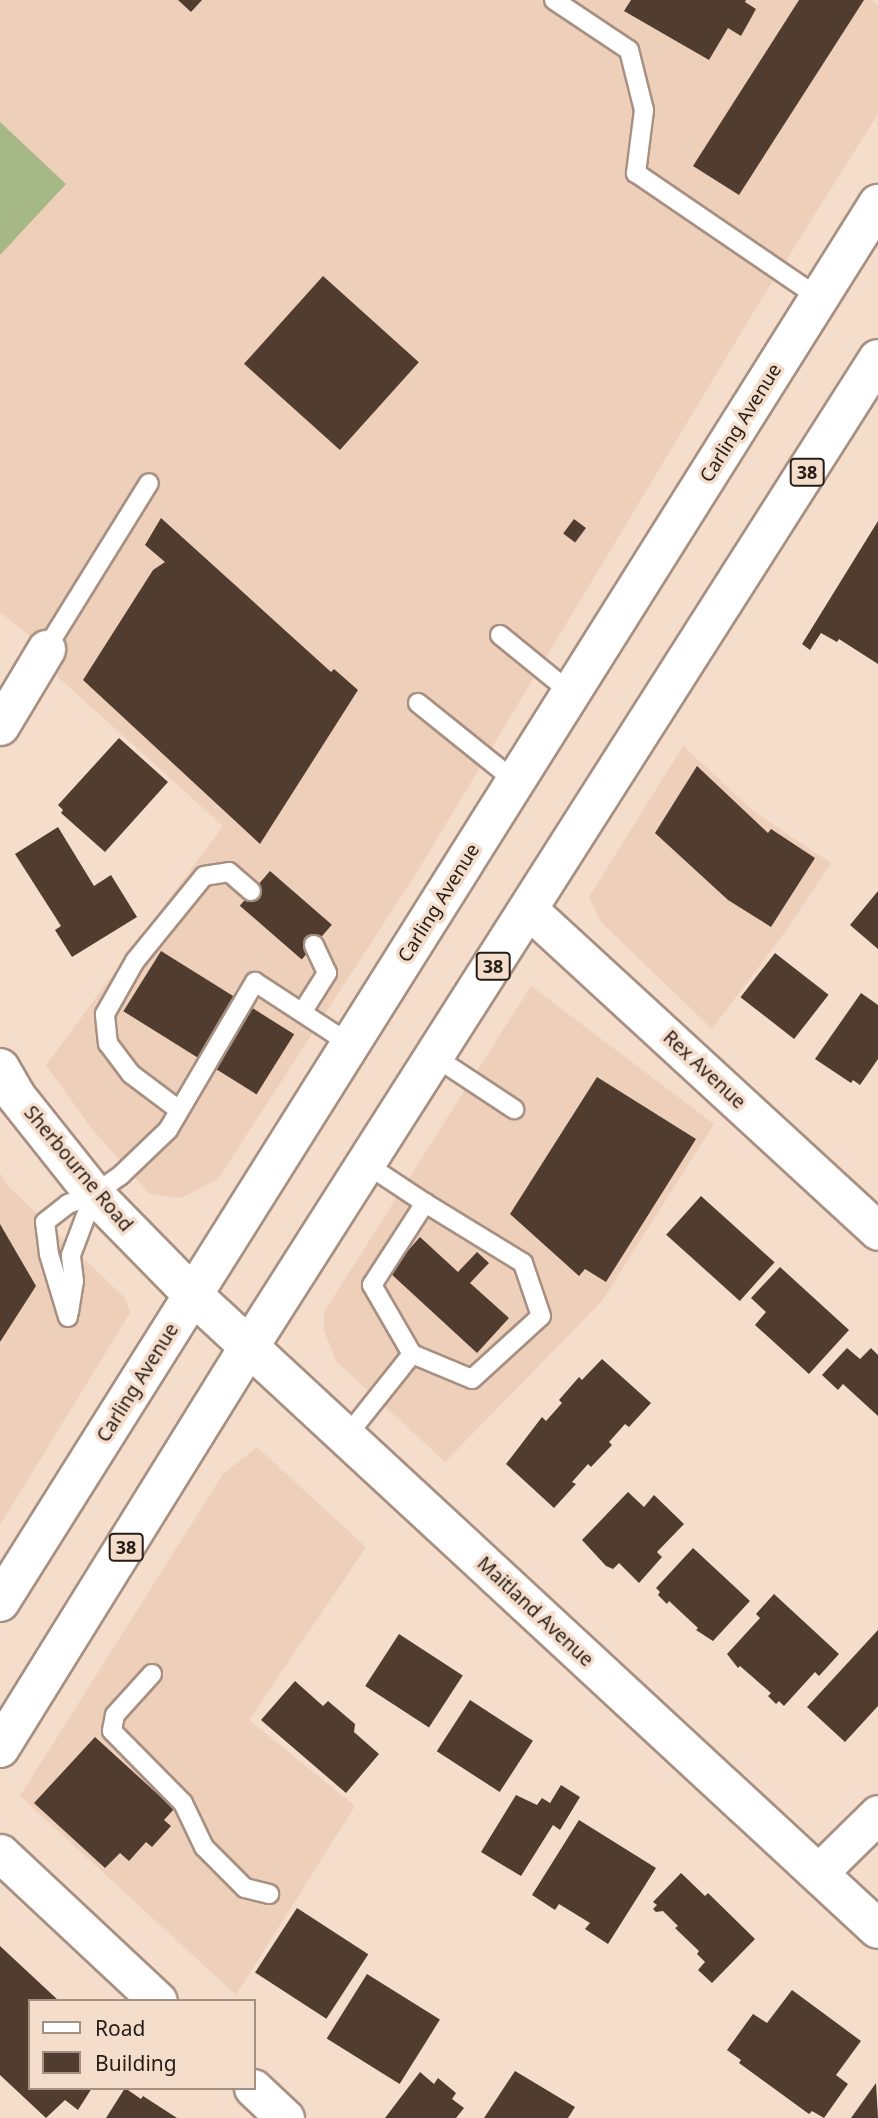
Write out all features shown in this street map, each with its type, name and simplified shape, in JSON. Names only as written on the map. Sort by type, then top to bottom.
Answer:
[{"type":"main road","name":"Carling Avenue","points":[[6,1579],[193,1295],[878,204]]},
{"type":"main road","name":"38","points":[[0,1748],[249,1347],[530,910],[878,359]]},
{"type":"main road","name":"Sherbourne Road","points":[[0,1068],[16,1096],[94,1194],[193,1295]]},
{"type":"main road","name":"Maitland Avenue","points":[[193,1295],[878,1928]]},
{"type":"street","points":[[0,726],[46,649]]},
{"type":"street","name":"Rex Avenue","points":[[530,910],[872,1212]]},
{"type":"street","points":[[818,1873],[878,1814]]},
{"type":"street","points":[[0,1853],[156,1999]]},
{"type":"street","points":[[255,2090],[285,2118]]},
{"type":"lane","points":[[554,0],[629,50],[644,110],[636,173],[819,298]]},
{"type":"lane","points":[[46,649],[149,483]]},
{"type":"lane","points":[[499,635],[570,692]]},
{"type":"lane","points":[[418,703],[515,781]]},
{"type":"lane","points":[[179,1110],[131,1074],[108,1044],[105,1014],[135,961],[204,876],[229,872],[251,891]]},
{"type":"lane","points":[[303,1011],[327,973],[314,946]]},
{"type":"lane","points":[[94,1194],[71,1255],[74,1280],[68,1317],[49,1254],[45,1222],[68,1204],[94,1194],[121,1175],[168,1130],[255,982],[350,1044]]},
{"type":"lane","points":[[435,1057],[514,1109]]},
{"type":"lane","points":[[366,1164],[523,1263],[541,1316],[472,1379],[412,1354],[372,1285],[425,1203]]},
{"type":"lane","points":[[346,1437],[412,1354]]},
{"type":"lane","points":[[152,1674],[115,1715],[112,1731],[183,1803],[204,1847],[245,1888],[269,1894]]},
{"type":"shaded area","points":[[0,0],[872,0],[878,6],[878,114],[756,308],[419,869],[218,1179],[181,1198],[150,1194],[92,1129],[46,1065],[223,826],[59,678],[46,649],[0,612]]},
{"type":"shaded area","points":[[683,746],[754,812],[831,863],[785,932],[712,1029],[601,922],[589,897]]},
{"type":"shaded area","points":[[531,986],[714,1124],[602,1301],[445,1462],[336,1361],[324,1330],[324,1312]]},
{"type":"shaded area","points":[[0,1173],[7,1185],[126,1299],[130,1313],[0,1525]]},
{"type":"shaded area","points":[[257,1447],[366,1547],[249,1720],[355,1806],[236,1995],[20,1796],[223,1474]]},
{"type":"green space","points":[[0,122],[66,184],[0,255]]},
{"type":"building","points":[[178,0],[202,0],[191,12]]},
{"type":"building","points":[[631,0],[746,0],[745,2],[756,9],[741,36],[728,28],[709,60],[624,11]]},
{"type":"building","points":[[799,0],[864,0],[739,195],[693,166]]},
{"type":"building","points":[[323,276],[419,362],[340,450],[244,364]]},
{"type":"building","points":[[161,518],[331,672],[334,669],[358,690],[260,844],[83,680],[153,570],[165,562],[145,545]]},
{"type":"building","points":[[574,519],[586,528],[575,542],[563,533]]},
{"type":"building","points":[[878,521],[878,664],[839,639],[837,642],[821,633],[810,650],[802,644]]},
{"type":"building","points":[[119,738],[168,782],[105,852],[61,813],[63,810],[58,805]]},
{"type":"building","points":[[697,766],[768,833],[771,829],[815,858],[771,927],[728,900],[655,833]]},
{"type":"building","points":[[58,827],[94,886],[111,875],[137,917],[72,957],[55,930],[61,926],[15,854]]},
{"type":"building","points":[[270,871],[332,925],[302,960],[240,906]]},
{"type":"building","points":[[878,891],[878,949],[850,925]]},
{"type":"building","points":[[161,951],[294,1034],[257,1094],[123,1011]]},
{"type":"building","points":[[775,953],[829,995],[794,1039],[741,997]]},
{"type":"building","points":[[861,993],[878,1005],[878,1059],[860,1085],[853,1080],[851,1083],[815,1059]]},
{"type":"building","points":[[597,1077],[696,1139],[606,1282],[585,1269],[579,1276],[510,1214]]},
{"type":"building","points":[[701,1196],[775,1262],[740,1301],[666,1235]]},
{"type":"building","points":[[0,1224],[36,1286],[0,1342]]},
{"type":"building","points":[[420,1237],[458,1272],[477,1252],[489,1263],[470,1283],[509,1318],[477,1353],[389,1272]]},
{"type":"building","points":[[780,1267],[849,1330],[809,1374],[755,1325],[766,1312],[751,1298]]},
{"type":"building","points":[[847,1348],[860,1359],[871,1348],[878,1355],[878,1416],[843,1384],[838,1390],[822,1375]]},
{"type":"building","points":[[602,1359],[651,1403],[629,1427],[625,1424],[609,1442],[612,1445],[591,1467],[588,1464],[572,1482],[576,1484],[554,1508],[506,1464],[542,1417],[546,1421],[562,1403],[559,1400],[579,1377],[582,1380]]},
{"type":"building","points":[[628,1492],[644,1507],[654,1495],[684,1524],[657,1552],[662,1557],[639,1583],[619,1563],[613,1569],[606,1566],[582,1540]]},
{"type":"building","points":[[693,1548],[750,1601],[713,1641],[696,1630],[698,1628],[669,1601],[667,1604],[658,1595],[660,1592],[656,1588]]},
{"type":"building","points":[[774,1594],[839,1654],[819,1676],[815,1672],[784,1706],[779,1701],[776,1704],[768,1696],[771,1693],[740,1666],[738,1668],[727,1654],[760,1618],[756,1614]]},
{"type":"building","points":[[878,1630],[878,1706],[845,1742],[807,1707]]},
{"type":"building","points":[[399,1634],[463,1675],[429,1727],[365,1686]]},
{"type":"building","points":[[295,1681],[323,1706],[328,1701],[355,1724],[354,1732],[379,1754],[346,1793],[261,1720]]},
{"type":"building","points":[[470,1700],[533,1741],[500,1792],[437,1751]]},
{"type":"building","points":[[95,1737],[174,1809],[164,1820],[171,1826],[152,1847],[146,1842],[129,1861],[120,1853],[105,1868],[34,1803]]},
{"type":"building","points":[[561,1785],[580,1797],[560,1830],[553,1825],[521,1876],[481,1852],[516,1795],[537,1805],[542,1798],[550,1803]]},
{"type":"building","points":[[579,1820],[656,1868],[608,1944],[585,1929],[590,1923],[559,1904],[555,1910],[532,1895]]},
{"type":"building","points":[[681,1873],[705,1896],[708,1893],[755,1939],[712,1983],[698,1970],[705,1962],[697,1954],[699,1951],[675,1928],[678,1926],[663,1911],[656,1912],[653,1909],[657,1905],[653,1902]]},
{"type":"building","points":[[297,1908],[368,1954],[326,2019],[255,1973]]},
{"type":"building","points":[[0,1946],[57,1999],[28,1999],[28,2090],[91,2090],[78,2110],[65,2100],[46,2118],[0,2075]]},
{"type":"building","points":[[367,1974],[440,2020],[400,2084],[327,2038]]},
{"type":"building","points":[[792,1990],[861,2041],[836,2075],[848,2084],[824,2118],[812,2111],[809,2114],[739,2063],[741,2060],[727,2050],[753,2014],[767,2023]]},
{"type":"building","points":[[515,2071],[575,2107],[568,2118],[484,2118]]},
{"type":"building","points":[[420,2072],[434,2084],[438,2078],[456,2093],[452,2099],[464,2108],[456,2118],[385,2118]]},
{"type":"building","points":[[876,2083],[878,2118],[851,2118]]},
{"type":"building","points":[[124,2090],[128,2090],[141,2099],[143,2096],[177,2118],[106,2118]]}]
